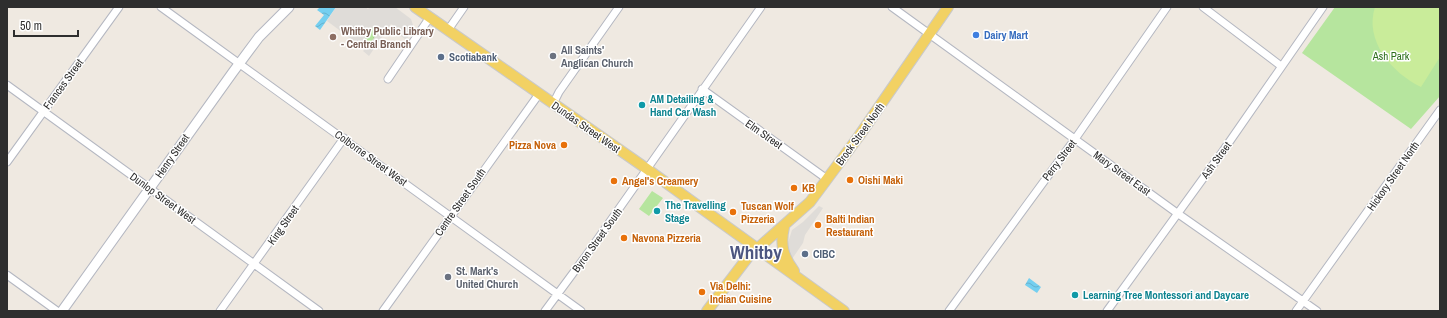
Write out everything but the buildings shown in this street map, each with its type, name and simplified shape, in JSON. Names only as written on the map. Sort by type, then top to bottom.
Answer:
[{"type":"main road","name":"Henry Street","points":[[62,311],[239,64],[260,37],[289,7]]},
{"type":"main road","name":"Dundas Street West","points":[[415,7],[647,169],[802,280]]},
{"type":"main road","name":"Brock Street North","points":[[707,311],[757,248],[784,227],[810,202],[866,125],[948,7]]},
{"type":"main road","points":[[784,227],[781,240],[782,249],[787,261],[802,280],[844,311]]},
{"type":"street","name":"Frances Street","points":[[7,162],[119,7]]},
{"type":"street","name":"Colborne Street West","points":[[161,7],[581,311]]},
{"type":"street","points":[[448,30],[464,7]]},
{"type":"street","points":[[553,104],[559,92],[619,7]]},
{"type":"street","name":"Byron Street South","points":[[545,311],[585,257],[761,7]]},
{"type":"street","name":"Mary Street East","points":[[892,7],[1177,213],[1317,311]]},
{"type":"street","name":"Perry Street","points":[[949,311],[1075,140],[1167,7]]},
{"type":"street","points":[[1203,7],[1281,66]]},
{"type":"street","name":"Ash Street","points":[[1107,311],[1223,150],[1323,7]]},
{"type":"street","points":[[388,79],[430,17]]},
{"type":"street","name":"Dunlop Street West","points":[[7,85],[319,311]]},
{"type":"street","name":"Elm Street","points":[[702,89],[827,179]]},
{"type":"street","name":"Centre Street South","points":[[382,311],[539,94]]},
{"type":"street","name":"Hickory Street North","points":[[1296,311],[1440,110]]},
{"type":"street","name":"King Street","points":[[220,311],[344,138]]},
{"type":"street","points":[[7,275],[57,311]]},
{"type":"green space","name":"Ash Park","points":[[1335,7],[1440,7],[1440,96],[1411,129],[1302,53]]},
{"type":"green space","points":[[1375,7],[1440,7],[1440,57],[1421,87],[1400,73],[1383,54],[1377,44],[1373,32]]},
{"type":"green space","points":[[373,26],[379,31],[367,48],[361,44]]},
{"type":"green space","points":[[652,191],[663,198],[649,216],[639,209]]},
{"type":"shaded area","points":[[336,7],[365,7],[368,9],[370,7],[395,7],[411,19],[413,25],[412,32],[406,40],[401,36],[403,33],[391,24],[369,56],[363,51],[365,49],[327,21]],"holes":[[[373,27],[379,31],[367,48],[361,43]]]},
{"type":"shaded area","points":[[819,206],[823,208],[805,235],[803,243],[792,259],[787,246],[792,230],[803,222]]},
{"type":"water","points":[[320,7],[336,7],[320,30],[315,26],[324,15],[317,10]]},
{"type":"water","points":[[1029,278],[1041,287],[1037,293],[1025,285]]},
{"type":"place","name":"Dairy Mart","points":[[976,35]]},
{"type":"place","name":"Whitby Public Library - Central Branch","points":[[333,37]]},
{"type":"place","name":"All Saints' Anglican Church","points":[[553,56]]},
{"type":"place","name":"Scotiabank","points":[[441,57]]},
{"type":"place","name":"AM Detailing & Hand Car Wash","points":[[642,105]]},
{"type":"place","name":"Pizza Nova","points":[[564,145]]},
{"type":"place","name":"Oishi Maki","points":[[850,180]]},
{"type":"place","name":"Angel's Creamery","points":[[614,181]]},
{"type":"place","name":"KB","points":[[794,188]]},
{"type":"place","name":"The Travelling Stage","points":[[657,211]]},
{"type":"place","name":"Tuscan Wolf Pizzeria","points":[[733,212]]},
{"type":"place","name":"Balti Indian Restaurant","points":[[818,225]]},
{"type":"place","name":"Navona Pizzeria","points":[[624,238]]},
{"type":"place","name":"CIBC","points":[[805,254]]},
{"type":"place","name":"St. Mark's United Church","points":[[448,277]]},
{"type":"place","name":"Via Delhi: Indian Cuisine","points":[[702,292]]},
{"type":"place","name":"Learning Tree Montessori and Daycare","points":[[1075,295]]},
{"type":"district","name":"Whitby","points":[[756,252]]}]
